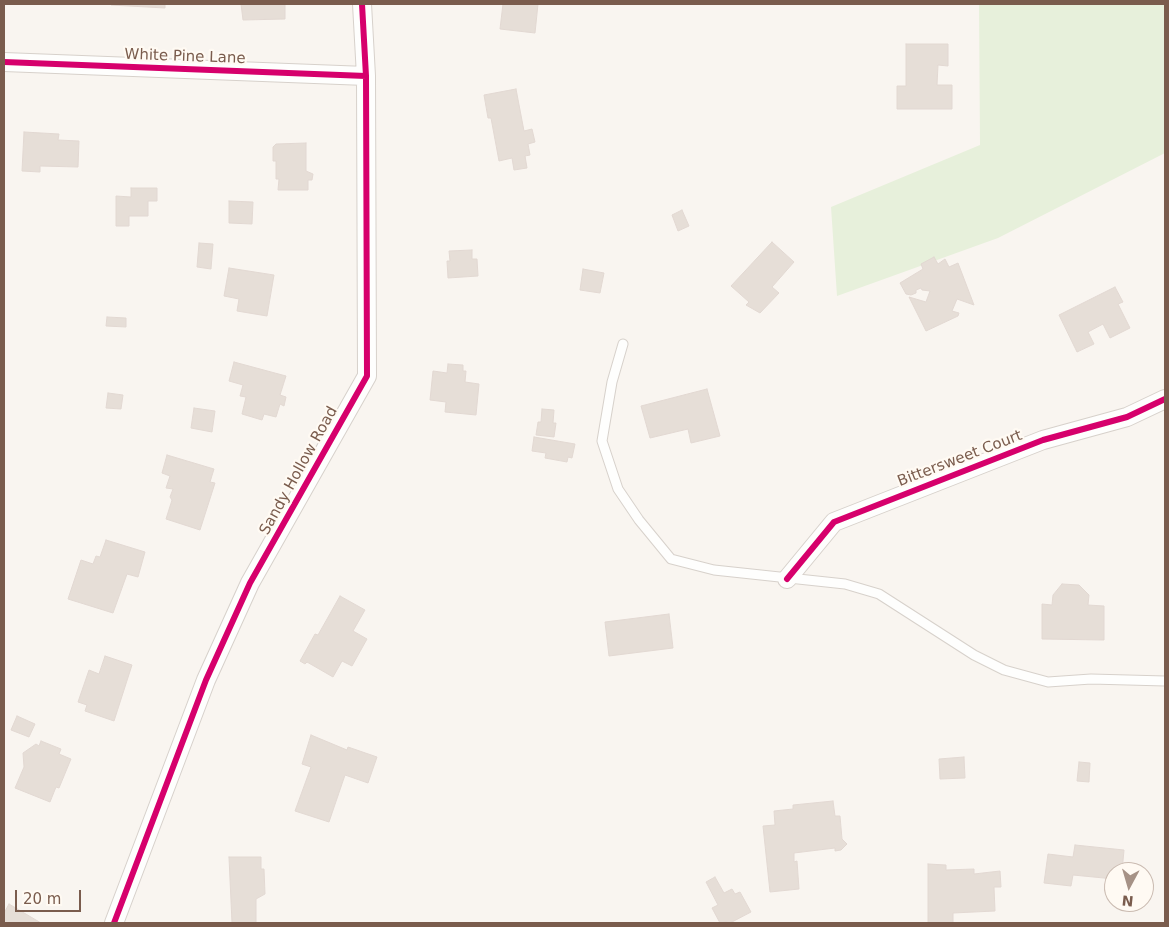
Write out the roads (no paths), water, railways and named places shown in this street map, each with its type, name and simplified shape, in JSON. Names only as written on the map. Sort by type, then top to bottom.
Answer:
[{"type":"street","name":"Sandy Hollow Road","points":[[114,923],[206,680],[242,601],[367,376],[366,76],[362,4]]},
{"type":"street","name":"White Pine Lane","points":[[4,62],[366,76]]},
{"type":"street","name":"Bittersweet Court","points":[[787,579],[834,522],[1043,440],[1128,417],[1165,399]]},
{"type":"lane","points":[[623,344],[612,382],[602,441],[618,489],[639,520],[671,559],[714,570],[845,584],[879,594],[974,655],[1004,670],[1048,682],[1091,679],[1165,681]]}]
